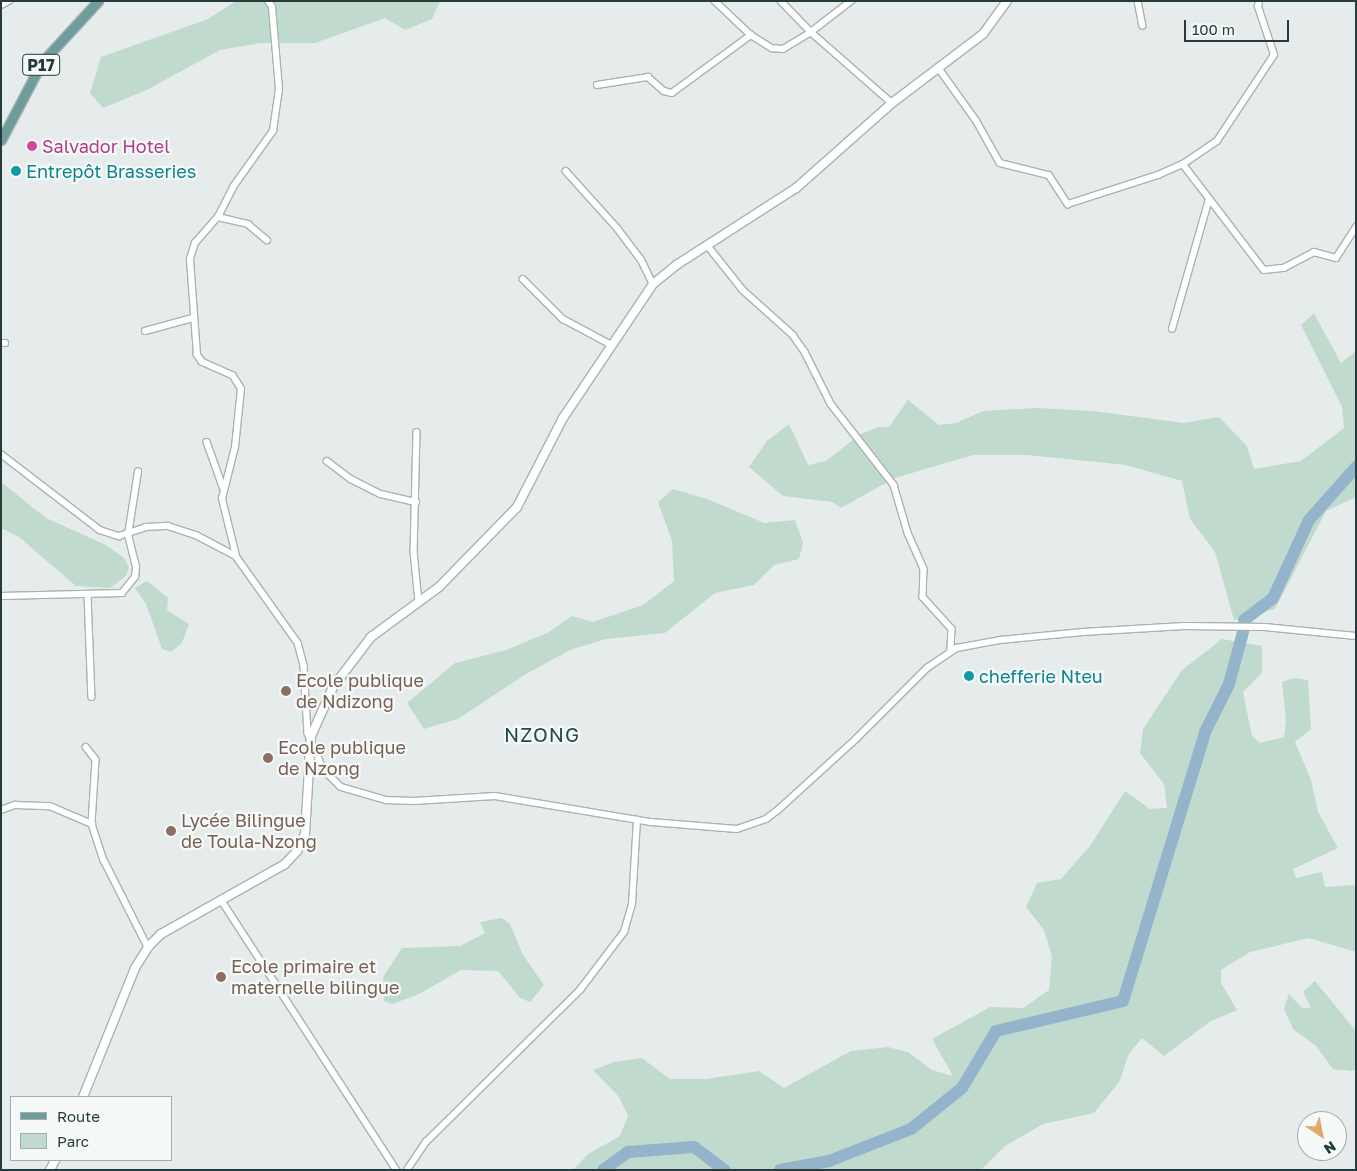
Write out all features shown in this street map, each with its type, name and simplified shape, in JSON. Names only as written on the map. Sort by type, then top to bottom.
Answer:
[{"type":"main road","name":"P17","points":[[1,140],[42,62],[98,1]]},
{"type":"street","points":[[1,6],[9,1]]},
{"type":"street","points":[[83,1096],[135,968],[148,947],[161,934],[285,864],[297,851],[305,834],[310,744],[304,666],[298,643],[236,556],[223,511],[223,488],[235,447],[241,389],[233,376],[202,362],[197,355],[193,318],[191,250],[218,217],[233,187],[273,131],[279,89],[272,7],[268,1]]},
{"type":"street","points":[[715,1],[751,35],[778,50],[811,32],[851,1]]},
{"type":"street","points":[[781,1],[811,32],[892,103]]},
{"type":"street","points":[[1007,1],[983,34],[892,103],[796,188],[678,264],[653,284],[563,418],[517,507],[451,576],[372,637],[351,660],[319,713],[310,744],[331,780],[362,795],[414,801],[495,796],[637,820],[719,830],[737,829],[766,818],[824,769],[927,668],[951,651],[1000,640],[1184,626],[1265,627],[1356,636]]},
{"type":"street","points":[[1138,1],[1143,26]]},
{"type":"street","points":[[938,67],[976,120],[1000,163],[1048,174],[1064,203],[1121,189],[1183,164],[1204,151],[1227,130],[1274,55],[1258,7],[1259,1]]},
{"type":"street","points":[[596,86],[648,77],[664,91],[672,92],[751,35]]},
{"type":"street","points":[[1183,164],[1264,270],[1284,268],[1314,252],[1336,258],[1356,227]]},
{"type":"street","points":[[566,171],[624,236],[641,259],[653,284]]},
{"type":"street","points":[[1172,329],[1209,199]]},
{"type":"street","points":[[218,217],[248,224],[267,240]]},
{"type":"street","points":[[708,246],[743,290],[793,336],[805,352],[831,404],[894,485],[908,533],[924,569],[923,597],[952,629],[951,651]]},
{"type":"street","points":[[523,279],[563,318],[612,345]]},
{"type":"street","points":[[145,331],[193,318]]},
{"type":"street","points":[[417,432],[414,552],[419,602]]},
{"type":"street","points":[[207,442],[223,488]]},
{"type":"street","points":[[1,454],[100,530],[128,535],[146,527],[168,526],[196,535],[236,556]]},
{"type":"street","points":[[327,461],[351,479],[381,494],[416,502]]},
{"type":"street","points":[[1,596],[68,592],[88,595],[113,595],[129,586],[136,567],[128,535],[138,472]]},
{"type":"street","points":[[88,595],[92,696]]},
{"type":"street","points":[[86,747],[96,760],[92,824],[104,860],[148,947]]},
{"type":"street","points":[[1,810],[15,805],[50,806],[92,824]]},
{"type":"street","points":[[407,1170],[426,1142],[580,990],[624,932],[632,904],[637,820]]},
{"type":"street","points":[[222,901],[397,1170]]},
{"type":"green space","points":[[236,1],[440,1],[432,19],[405,30],[385,18],[315,43],[260,43],[220,50],[147,90],[103,108],[90,93],[101,57],[208,19]]},
{"type":"green space","points":[[1314,313],[1341,363],[1356,351],[1356,497],[1326,511],[1275,609],[1234,620],[1215,552],[1190,519],[1182,481],[1126,465],[1027,455],[973,455],[895,478],[841,508],[832,502],[783,496],[749,467],[767,441],[789,424],[808,465],[826,461],[859,435],[878,427],[889,427],[908,400],[939,425],[956,423],[983,411],[1037,408],[1093,411],[1184,423],[1219,417],[1247,446],[1254,469],[1301,461],[1344,428],[1342,407],[1301,325]]},
{"type":"green space","points":[[1,482],[46,518],[106,545],[124,558],[129,567],[126,576],[110,588],[76,586],[19,537],[1,528]]},
{"type":"green space","points":[[673,489],[707,499],[764,523],[795,520],[803,543],[799,559],[774,565],[754,585],[715,593],[665,633],[606,639],[570,650],[526,674],[458,719],[424,729],[407,703],[455,663],[506,650],[549,632],[572,616],[593,622],[643,605],[674,581],[672,541],[658,502]]},
{"type":"green space","points":[[147,581],[168,598],[167,610],[189,624],[182,643],[171,652],[162,649],[146,604],[135,588]]},
{"type":"green space","points":[[1222,639],[1262,646],[1262,673],[1243,692],[1252,736],[1260,743],[1284,737],[1286,720],[1282,682],[1294,678],[1308,680],[1311,729],[1295,742],[1311,780],[1318,812],[1338,848],[1293,869],[1296,878],[1322,872],[1325,887],[1356,885],[1356,952],[1309,938],[1250,952],[1221,970],[1221,983],[1237,1010],[1211,1021],[1164,1056],[1142,1038],[1128,1055],[1120,1081],[1094,1113],[1043,1124],[1005,1146],[981,1170],[573,1170],[588,1154],[620,1136],[628,1116],[619,1097],[593,1070],[614,1062],[642,1058],[670,1079],[706,1079],[759,1071],[784,1088],[851,1051],[888,1047],[908,1052],[932,1070],[953,1076],[932,1039],[990,1007],[1023,1008],[1049,990],[1052,956],[1044,930],[1026,907],[1037,883],[1061,879],[1090,846],[1125,791],[1150,809],[1167,808],[1164,784],[1140,753],[1143,729],[1182,670]]},
{"type":"green space","points":[[502,918],[510,924],[523,955],[544,985],[530,1002],[520,998],[498,971],[461,970],[417,995],[392,1004],[384,1001],[383,977],[402,948],[460,946],[485,933],[480,922]]},
{"type":"green space","points":[[1315,981],[1356,1031],[1356,1069],[1352,1071],[1333,1069],[1316,1046],[1293,1029],[1284,1009],[1289,994],[1302,1008],[1311,1008],[1303,992]]},
{"type":"waterway","points":[[1244,620],[1273,598],[1309,520],[1356,467]]},
{"type":"waterway","points":[[780,1170],[829,1161],[911,1129],[962,1088],[996,1031],[1123,1001],[1205,732],[1229,684],[1243,632]]},
{"type":"waterway","points":[[603,1170],[628,1152],[694,1147],[725,1170]]},
{"type":"place","name":"Salvador Hotel","points":[[32,146]]},
{"type":"place","name":"Entrepôt Brasseries","points":[[16,171]]},
{"type":"place","name":"chefferie Nteu","points":[[969,676]]},
{"type":"place","name":"Ecole publique de Ndizong","points":[[286,691]]},
{"type":"place","name":"Ecole publique de Nzong","points":[[268,758]]},
{"type":"place","name":"Lycée Bilingue de Toula-Nzong","points":[[171,831]]},
{"type":"place","name":"Ecole primaire et maternelle bilingue","points":[[221,977]]},
{"type":"district","name":"NZONG","points":[[542,734]]}]
